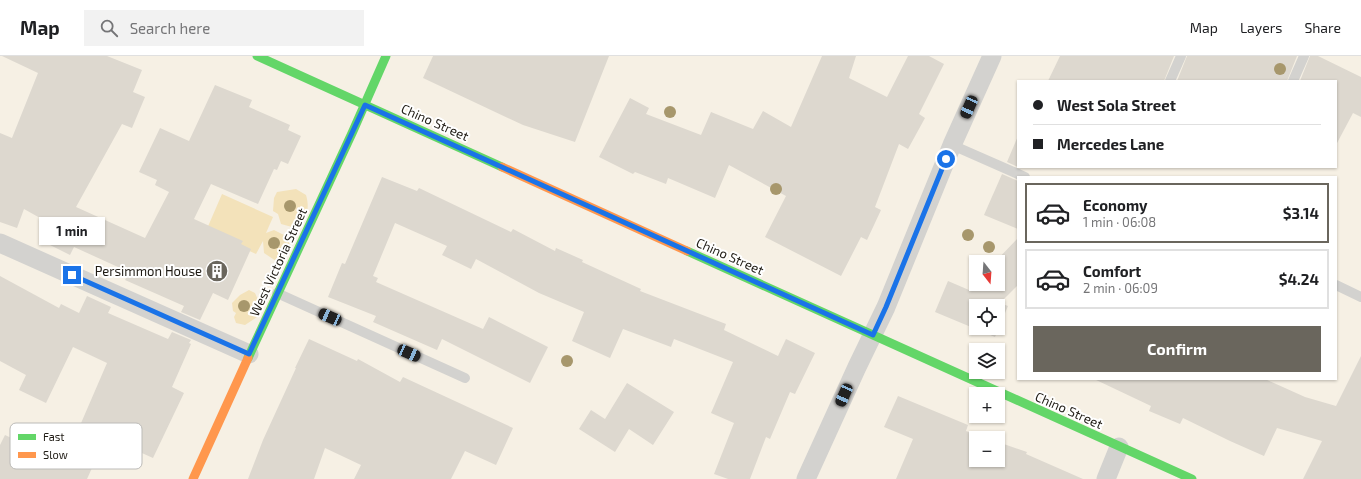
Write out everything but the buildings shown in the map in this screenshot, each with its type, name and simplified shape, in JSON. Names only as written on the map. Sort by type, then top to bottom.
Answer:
[{"type":"street","name":"Chino Street","points":[[257,56],[1192,479]]},
{"type":"street","name":"West Victoria Street","points":[[194,479],[249,354],[365,105],[386,56]]},
{"type":"street","points":[[806,479],[888,303],[952,145],[992,56]]},
{"type":"street","points":[[0,242],[249,354]]},
{"type":"street","points":[[1106,479],[1119,447]]},
{"type":"lane","points":[[1170,80],[1181,56]]},
{"type":"lane","points":[[1293,80],[1304,56]]},
{"type":"lane","points":[[952,145],[1023,176]]},
{"type":"lane","points":[[1337,285],[1361,297]]},
{"type":"lane","points":[[277,293],[465,378]]},
{"type":"shaded area","points":[[296,189],[306,195],[308,206],[306,214],[292,227],[281,224],[278,214],[273,211],[274,198],[277,192]]},
{"type":"shaded area","points":[[222,194],[273,217],[266,233],[274,230],[288,237],[290,247],[285,257],[280,257],[276,261],[264,253],[263,241],[256,254],[206,231]]},
{"type":"shaded area","points":[[249,290],[255,293],[259,302],[258,306],[260,315],[245,325],[236,323],[234,317],[236,313],[233,311],[232,303],[240,295]]},
{"type":"traffic: fast","points":[[257,56],[502,167]]},
{"type":"traffic: fast","points":[[248,358],[386,56]]},
{"type":"traffic: fast","points":[[687,251],[1192,479]]},
{"type":"traffic: slow","points":[[502,167],[687,251]]},
{"type":"traffic: slow","points":[[193,479],[248,358]]},
{"type":"place","name":"Persimmon House","points":[[217,271]]},
{"type":"route","points":[[72,275],[249,354],[365,105],[873,335],[886,307],[946,159]]}]
